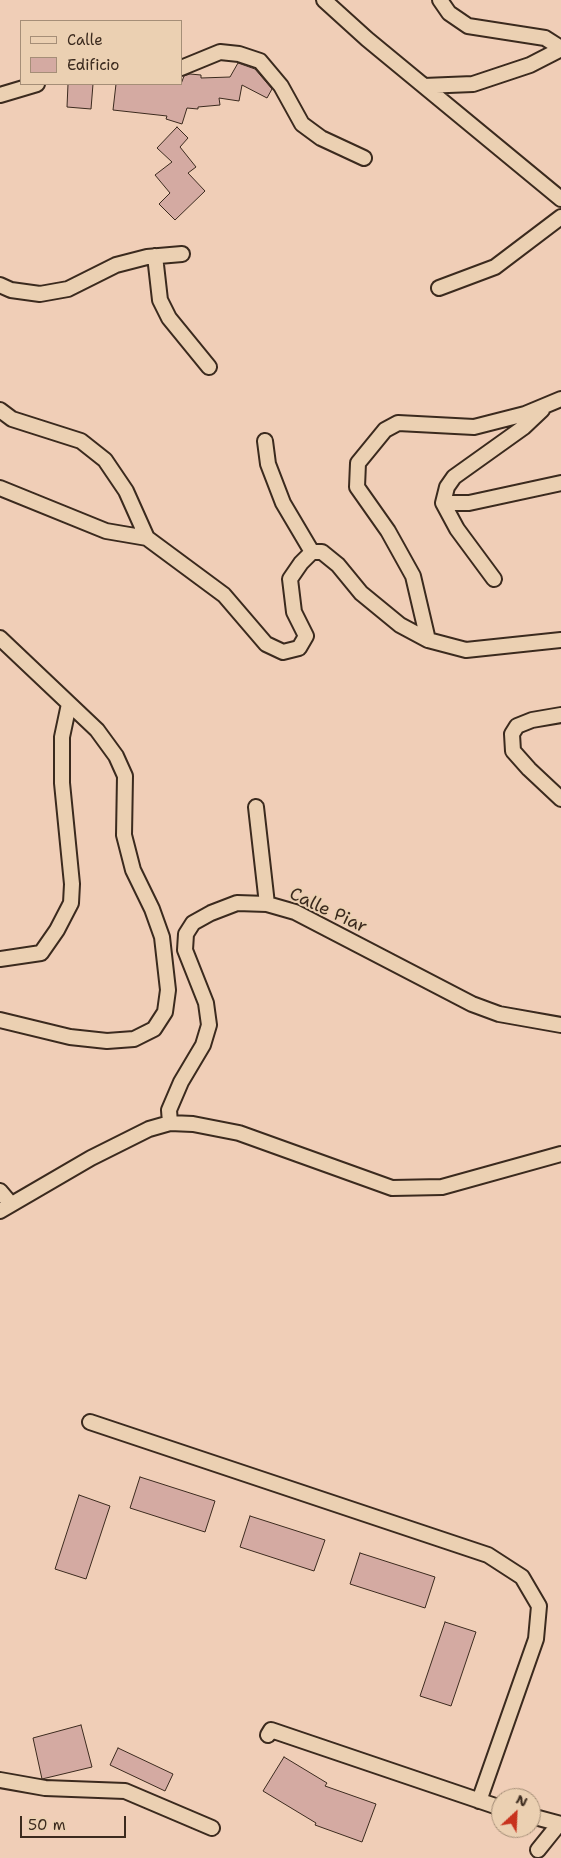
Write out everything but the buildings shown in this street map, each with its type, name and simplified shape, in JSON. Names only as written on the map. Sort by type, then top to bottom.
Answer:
[{"type":"street","points":[[324,0],[424,86],[561,199]]},
{"type":"street","points":[[424,86],[473,84],[530,65],[561,48],[545,38],[468,26],[449,13],[440,0]]},
{"type":"street","points":[[182,68],[220,52],[239,54],[260,62],[281,86],[302,124],[321,138],[364,158]]},
{"type":"street","points":[[0,96],[34,85]]},
{"type":"street","points":[[439,288],[495,267],[561,217]]},
{"type":"street","points":[[0,285],[11,290],[40,294],[68,289],[116,265],[155,256],[182,254]]},
{"type":"street","points":[[155,256],[160,300],[169,318],[209,367]]},
{"type":"street","points":[[428,640],[413,576],[388,531],[357,487],[358,463],[385,430],[398,423],[474,427],[525,414],[561,399]]},
{"type":"street","points":[[494,579],[457,528],[443,503],[447,487],[454,478],[524,427],[547,404]]},
{"type":"street","points":[[0,410],[12,419],[81,442],[105,460],[126,490],[147,538]]},
{"type":"street","points":[[265,441],[268,464],[282,503],[312,552]]},
{"type":"street","points":[[443,503],[469,504],[561,482]]},
{"type":"street","points":[[0,488],[106,531],[147,538],[224,595],[266,644],[283,652],[299,648],[306,636],[294,612],[290,579],[301,563],[312,552],[322,552],[338,565],[361,593],[400,625],[428,640],[466,650],[561,640]]},
{"type":"street","points":[[0,638],[97,730],[116,756],[125,776],[124,835],[133,870],[162,937],[168,990],[166,1012],[154,1029],[134,1039],[107,1041],[70,1036],[0,1020]]},
{"type":"street","points":[[0,959],[41,953],[57,930],[71,903],[72,884],[62,783],[62,737],[69,704]]},
{"type":"street","points":[[561,715],[517,726],[512,734],[513,751],[561,799]]},
{"type":"street","points":[[256,807],[267,904]]},
{"type":"street","name":"Calle Piar","points":[[170,1123],[169,1110],[181,1082],[203,1045],[209,1025],[206,1003],[185,950],[186,934],[193,922],[237,903],[267,904],[295,912],[472,1004],[499,1014],[561,1025]]},
{"type":"street","points":[[0,1191],[5,1207],[91,1158],[149,1129],[170,1123],[193,1124],[239,1133],[392,1188],[442,1187],[561,1154]]},
{"type":"street","points":[[90,1422],[488,1555],[522,1577],[539,1606],[536,1639],[479,1801]]},
{"type":"street","points":[[268,1735],[271,1730],[491,1805]]},
{"type":"street","points":[[0,1780],[45,1788],[125,1791],[212,1828]]},
{"type":"street","points":[[538,1850],[560,1824],[541,1819]]}]
